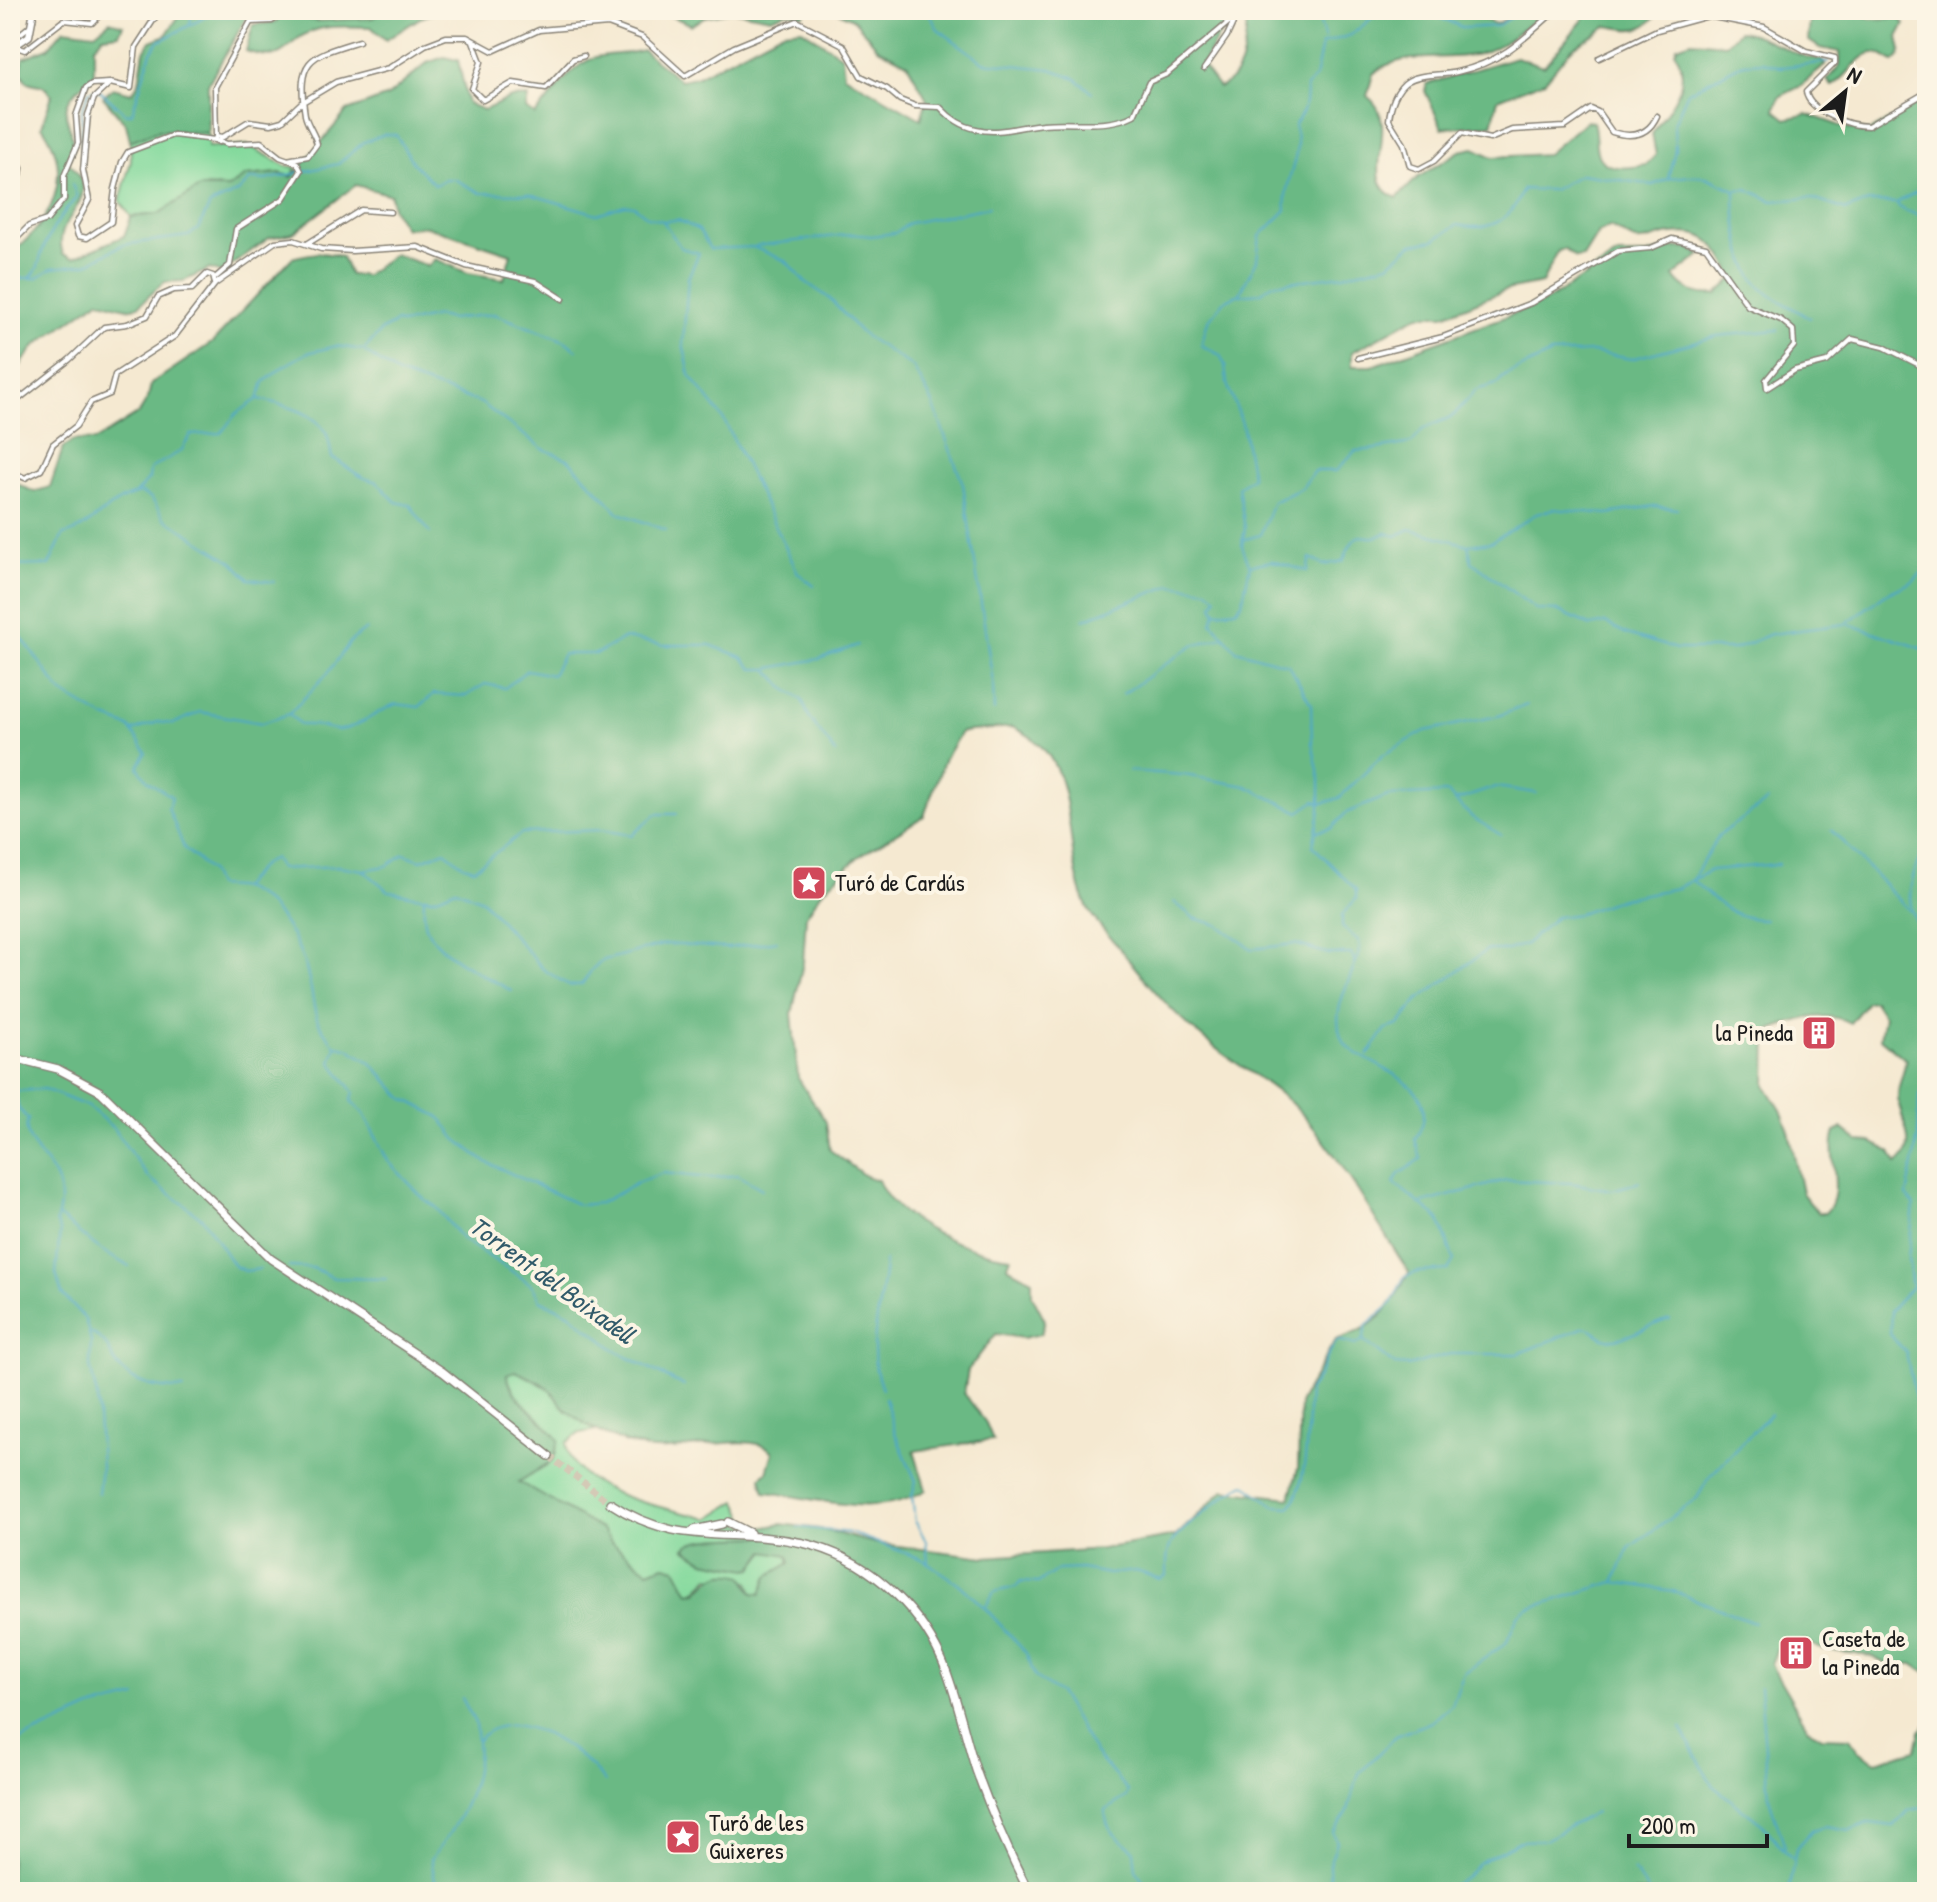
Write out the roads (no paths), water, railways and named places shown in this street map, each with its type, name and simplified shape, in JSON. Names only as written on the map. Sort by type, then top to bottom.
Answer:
[{"type":"main road","points":[[10,1059],[57,1073],[99,1096],[268,1262],[324,1301],[398,1345],[549,1456]]},
{"type":"main road","points":[[610,1503],[667,1531],[803,1543],[851,1562],[883,1582],[911,1610],[941,1659],[977,1771],[1031,1892]]},
{"type":"main road","points":[[625,1512],[664,1526],[694,1530],[723,1526],[750,1533],[782,1535],[835,1551],[884,1580],[913,1608],[944,1658],[980,1769],[1031,1892]]},
{"type":"main road","points":[[694,1530],[723,1526],[763,1538]]},
{"type":"main road","points":[[718,1536],[723,1526]]},
{"type":"street","points":[[11,46],[29,36],[34,10]]},
{"type":"street","points":[[11,46],[25,50],[64,20],[92,23],[105,10]]},
{"type":"street","points":[[10,245],[29,226],[47,220],[64,199],[64,176],[78,143],[76,116],[86,88],[97,82],[131,88],[136,47],[160,10]]},
{"type":"street","points":[[218,139],[215,87],[257,10]]},
{"type":"street","points":[[251,22],[272,21],[287,10]]},
{"type":"street","points":[[1204,69],[1239,10]]},
{"type":"street","points":[[1556,10],[1525,42],[1491,60],[1459,72],[1411,79],[1402,86],[1389,120],[1404,144],[1410,166],[1419,169],[1429,164],[1462,133],[1490,139],[1512,130],[1565,127],[1591,109],[1598,112],[1612,132],[1636,135],[1651,128],[1657,116]]},
{"type":"street","points":[[1599,58],[1678,22],[1713,13],[1764,27],[1806,51],[1835,58],[1835,63],[1806,92],[1811,105],[1823,113],[1868,126],[1927,92]]},
{"type":"street","points":[[218,139],[249,121],[271,124],[282,121],[306,100],[336,82],[389,68],[432,42],[457,35],[472,39],[493,51],[539,30],[608,24],[642,37],[678,73],[688,76],[734,47],[797,21],[843,45],[861,76],[906,104],[936,105],[951,119],[970,128],[1001,132],[1044,123],[1105,124],[1132,117],[1141,105],[1149,82],[1167,74],[1235,17]]},
{"type":"street","points":[[472,39],[481,62],[472,89],[483,100],[513,83],[546,88],[573,59],[584,56]]},
{"type":"street","points":[[287,160],[306,157],[316,146],[306,118],[305,71],[308,61],[359,41]]},
{"type":"street","points":[[10,471],[25,478],[41,470],[53,444],[76,426],[91,402],[110,394],[115,375],[175,336],[230,265],[236,229],[283,199],[300,176],[300,166],[257,141],[227,144],[218,139],[169,135],[128,152],[115,189],[113,219],[82,239],[75,228],[89,200],[84,165],[88,115],[92,101],[110,83]]},
{"type":"street","points":[[10,142],[22,173],[18,177],[10,177]]},
{"type":"street","points":[[72,160],[84,165]]},
{"type":"street","points":[[306,244],[361,210],[390,212]]},
{"type":"street","points":[[1358,358],[1443,337],[1531,303],[1621,250],[1651,248],[1677,239],[1706,247],[1748,306],[1781,320],[1793,330],[1794,346],[1766,380],[1767,388],[1795,370],[1827,362],[1852,339],[1884,347],[1927,369]]},
{"type":"street","points":[[215,281],[275,242],[293,240],[358,252],[418,247],[466,266],[535,281],[563,299]]},
{"type":"street","points":[[10,406],[69,360],[104,327],[134,322],[150,314],[156,300],[166,293],[192,289],[207,274],[215,281]]},
{"type":"waterway","points":[[190,23],[193,10]]},
{"type":"waterway","points":[[261,15],[269,10]]},
{"type":"waterway","points":[[927,10],[938,29],[983,62],[1051,69],[1075,78],[1092,92]]},
{"type":"waterway","points":[[1316,10],[1325,39]]},
{"type":"waterway","points":[[1240,293],[1257,260],[1260,236],[1286,210],[1287,189],[1297,147],[1294,126],[1304,108],[1306,87],[1315,78],[1322,44],[1351,35],[1382,10]]},
{"type":"waterway","points":[[1422,10],[1464,28],[1497,26],[1524,10]]},
{"type":"waterway","points":[[81,158],[82,110],[89,91],[99,90],[126,114],[132,113],[151,52],[158,42],[209,15],[248,16]]},
{"type":"waterway","points":[[1668,178],[1675,150],[1674,123],[1688,92],[1744,63],[1763,62],[1781,67],[1829,62]]},
{"type":"waterway","points":[[10,278],[37,278],[52,268],[87,264],[122,245],[188,236],[198,229],[210,205],[238,192],[251,179],[266,180],[338,164],[364,142],[385,134],[396,135],[413,163],[435,185],[445,179],[454,179],[481,193],[529,194],[597,214],[625,205],[634,206],[648,217],[663,221],[678,220],[699,230],[710,249],[753,247],[786,261],[804,281],[829,298],[862,334],[913,367],[932,401],[963,484],[993,682],[994,711]]},
{"type":"waterway","points":[[1898,202],[1918,191],[1927,172]]},
{"type":"waterway","points":[[1151,1892],[1136,1870],[1134,1851],[1114,1834],[1106,1818],[1106,1810],[1126,1797],[1128,1791],[1094,1752],[1060,1694],[1035,1677],[1026,1653],[985,1608],[994,1592],[1016,1587],[1021,1582],[1038,1583],[1057,1570],[1081,1569],[1109,1574],[1136,1571],[1160,1579],[1167,1575],[1168,1552],[1175,1538],[1205,1511],[1245,1484],[1275,1506],[1290,1507],[1301,1483],[1304,1467],[1309,1390],[1333,1346],[1338,1340],[1356,1345],[1363,1340],[1366,1326],[1391,1304],[1404,1277],[1418,1272],[1448,1270],[1454,1260],[1439,1219],[1394,1183],[1398,1175],[1421,1159],[1415,1139],[1424,1118],[1422,1101],[1397,1076],[1362,1057],[1341,1037],[1338,1014],[1360,948],[1359,941],[1342,927],[1342,915],[1356,899],[1356,890],[1313,846],[1320,811],[1320,779],[1312,743],[1311,704],[1289,665],[1236,650],[1212,622],[1216,612],[1236,610],[1242,603],[1250,566],[1242,546],[1245,528],[1238,487],[1252,477],[1242,423],[1227,384],[1225,365],[1220,355],[1201,345],[1208,321],[1224,301],[1237,295],[1260,293],[1273,284],[1343,275],[1389,264],[1412,244],[1434,240],[1457,225],[1479,227],[1498,222],[1512,210],[1523,189],[1553,190],[1581,174],[1653,185],[1670,178],[1706,177],[1735,190],[1747,189],[1773,201],[1810,198],[1846,210],[1868,202],[1897,203]]},
{"type":"waterway","points":[[31,277],[54,227],[77,197],[72,184]]},
{"type":"waterway","points":[[1735,190],[1740,242],[1748,269],[1763,289],[1810,318]]},
{"type":"waterway","points":[[1897,204],[1903,210],[1927,219]]},
{"type":"waterway","points":[[756,246],[852,234],[871,236],[895,233],[909,223],[989,207]]},
{"type":"waterway","points":[[663,221],[681,248],[699,253],[688,278],[683,343],[690,375],[724,420],[798,573],[814,586]]},
{"type":"waterway","points":[[136,493],[149,479],[150,469],[181,451],[191,435],[221,433],[236,414],[258,399],[264,382],[284,366],[307,353],[336,346],[364,350],[382,330],[397,322],[402,324],[437,316],[451,319],[494,314],[565,341],[577,350]]},
{"type":"waterway","points":[[1242,540],[1260,535],[1273,502],[1302,488],[1314,471],[1336,471],[1355,451],[1412,443],[1423,429],[1453,416],[1476,390],[1497,384],[1503,377],[1551,354],[1592,352],[1631,359],[1717,336],[1778,330]]},
{"type":"waterway","points":[[365,352],[398,374],[481,403],[543,449],[568,459],[619,513],[666,530]]},
{"type":"waterway","points":[[259,399],[314,419],[326,433],[332,458],[359,475],[376,481],[396,502],[410,505],[430,533]]},
{"type":"waterway","points":[[10,566],[49,565],[63,535],[83,527],[120,501],[141,493],[151,498],[165,519],[233,562],[249,579],[274,582]]},
{"type":"waterway","points":[[1469,545],[1491,542],[1536,514],[1553,509],[1608,514],[1654,506],[1677,509]]},
{"type":"waterway","points":[[1250,565],[1272,561],[1307,571],[1310,558],[1324,565],[1343,561],[1358,537],[1386,533],[1396,536],[1410,529],[1468,545],[1472,562],[1537,610],[1559,611],[1591,626],[1605,623],[1627,634],[1676,649],[1735,649],[1771,634],[1845,624],[1884,595],[1912,582],[1927,568]]},
{"type":"waterway","points":[[1084,619],[1172,585],[1208,590],[1217,597],[1213,605],[1216,611]]},
{"type":"waterway","name":"Torrent del Boixadell","points":[[10,600],[15,628],[61,692],[103,717],[129,727],[146,752],[138,767],[148,781],[172,797],[168,808],[184,848],[210,871],[216,886],[241,888],[254,894],[286,925],[306,967],[318,1022],[336,1046],[331,1062],[354,1092],[351,1101],[363,1112],[388,1161],[425,1200],[435,1206],[463,1240],[532,1285],[540,1300],[569,1313],[618,1352],[684,1386]]},
{"type":"waterway","points":[[1849,624],[1927,650]]},
{"type":"waterway","points":[[289,714],[327,674],[351,641],[366,629]]},
{"type":"waterway","points":[[1123,694],[1193,645],[1223,637]]},
{"type":"waterway","points":[[133,731],[158,722],[173,724],[200,712],[262,723],[289,714],[301,725],[346,729],[396,704],[419,707],[434,694],[466,696],[485,684],[505,688],[527,670],[552,675],[563,654],[596,654],[625,638],[662,645],[710,645],[742,657],[753,669],[768,669],[783,687],[802,700],[810,719],[836,753]]},
{"type":"waterway","points":[[770,668],[819,659],[858,645]]},
{"type":"waterway","points":[[1320,804],[1339,798],[1383,755],[1425,731],[1498,716],[1527,705]]},
{"type":"waterway","points":[[1129,771],[1184,775],[1246,786],[1299,812],[1315,801],[1319,803]]},
{"type":"waterway","points":[[1316,832],[1332,828],[1346,813],[1388,796],[1448,793],[1455,801],[1496,787],[1536,793]]},
{"type":"waterway","points":[[1455,801],[1473,818],[1501,835]]},
{"type":"waterway","points":[[1765,919],[1734,912],[1692,880],[1719,835],[1768,801]]},
{"type":"waterway","points":[[363,870],[387,866],[404,854],[421,860],[445,851],[464,866],[474,869],[522,833],[601,830],[632,835],[656,814],[677,814]]},
{"type":"waterway","points":[[1831,830],[1910,911]]},
{"type":"waterway","points":[[1927,837],[1910,889],[1912,912],[1927,941]]},
{"type":"waterway","points":[[241,888],[262,865],[274,858],[280,869],[339,866],[363,870],[389,891],[414,896],[435,898],[456,889],[482,900],[544,970],[570,986],[582,984],[593,968],[604,960],[666,944],[727,948],[777,941]]},
{"type":"waterway","points":[[1368,1055],[1386,1029],[1399,1025],[1418,1000],[1487,950],[1507,950],[1526,944],[1556,917],[1579,914],[1623,898],[1677,888],[1711,870],[1778,864]]},
{"type":"waterway","points":[[424,897],[425,922],[437,943],[461,962],[512,991]]},
{"type":"waterway","points":[[1174,902],[1194,918],[1218,925],[1252,949],[1295,944],[1329,954],[1351,954],[1355,961]]},
{"type":"waterway","points":[[337,1046],[348,1048],[371,1063],[403,1098],[440,1117],[456,1139],[484,1161],[579,1205],[600,1203],[663,1173],[710,1178],[738,1175],[762,1189]]},
{"type":"waterway","points":[[1927,1049],[1922,1058],[1927,1072]]},
{"type":"waterway","points":[[1927,1080],[1919,1096],[1918,1137],[1907,1196],[1914,1206],[1908,1258],[1912,1287],[1891,1310],[1890,1334],[1906,1353],[1917,1406],[1927,1426]]},
{"type":"waterway","points":[[10,1087],[18,1091],[44,1089],[89,1107],[113,1128],[148,1177],[203,1219],[234,1266],[245,1271],[260,1269]]},
{"type":"waterway","points":[[15,1091],[18,1108],[28,1119],[27,1131],[31,1141],[59,1187],[56,1222],[60,1230],[56,1274],[62,1294],[85,1319],[91,1341],[90,1366],[97,1396],[101,1467],[98,1493]]},
{"type":"waterway","points":[[1423,1203],[1506,1180],[1571,1183],[1612,1190],[1640,1182]]},
{"type":"waterway","points":[[59,1217],[101,1250],[129,1266]]},
{"type":"waterway","points":[[882,1388],[874,1357],[874,1341],[885,1260]]},
{"type":"waterway","points":[[289,1267],[313,1268],[334,1278],[386,1279]]},
{"type":"waterway","points":[[1363,1340],[1395,1365],[1408,1366],[1450,1354],[1517,1354],[1585,1327],[1602,1337],[1614,1339],[1670,1319]]},
{"type":"waterway","points":[[91,1333],[103,1341],[114,1361],[132,1378],[156,1387],[184,1389]]},
{"type":"waterway","points":[[885,1398],[895,1433],[916,1481],[912,1496],[915,1521],[926,1541],[928,1563]]},
{"type":"waterway","points":[[1334,1892],[1335,1887],[1330,1885],[1329,1865],[1337,1842],[1333,1833],[1347,1813],[1359,1773],[1396,1736],[1431,1722],[1452,1705],[1464,1673],[1506,1643],[1518,1616],[1527,1609],[1614,1582],[1629,1548],[1697,1498],[1710,1476],[1770,1414]]},
{"type":"waterway","points":[[798,1527],[851,1533],[922,1559],[958,1583],[985,1608]]},
{"type":"waterway","points":[[1614,1582],[1673,1591],[1754,1622]]},
{"type":"waterway","points":[[1760,1687],[1769,1798],[1785,1847]]},
{"type":"waterway","points":[[10,1750],[16,1742],[91,1708],[137,1697]]},
{"type":"waterway","points":[[462,1698],[475,1723],[477,1741]]},
{"type":"waterway","points":[[437,1892],[431,1859],[465,1804],[475,1773],[477,1741],[492,1730],[509,1726],[546,1734],[580,1756],[605,1782]]},
{"type":"waterway","points":[[1681,1728],[1713,1786],[1763,1825],[1792,1859]]},
{"type":"waterway","points":[[1788,1892],[1796,1849],[1812,1830],[1825,1826],[1850,1830],[1868,1823],[1894,1826],[1909,1810],[1927,1807]]},
{"type":"waterway","points":[[1441,1892],[1467,1877],[1478,1863],[1520,1841],[1545,1840],[1596,1812]]},
{"type":"waterway","points":[[1633,1871],[1649,1892]]},
{"type":"tunnel","points":[[549,1456],[610,1503]]},
{"type":"place","name":"Turó de Cardús","points":[[809,883]]},
{"type":"place","name":"la Pineda","points":[[1819,1033]]},
{"type":"place","name":"Caseta de la Pineda","points":[[1796,1653]]},
{"type":"place","name":"Turó de les Guixeres","points":[[683,1837]]}]
